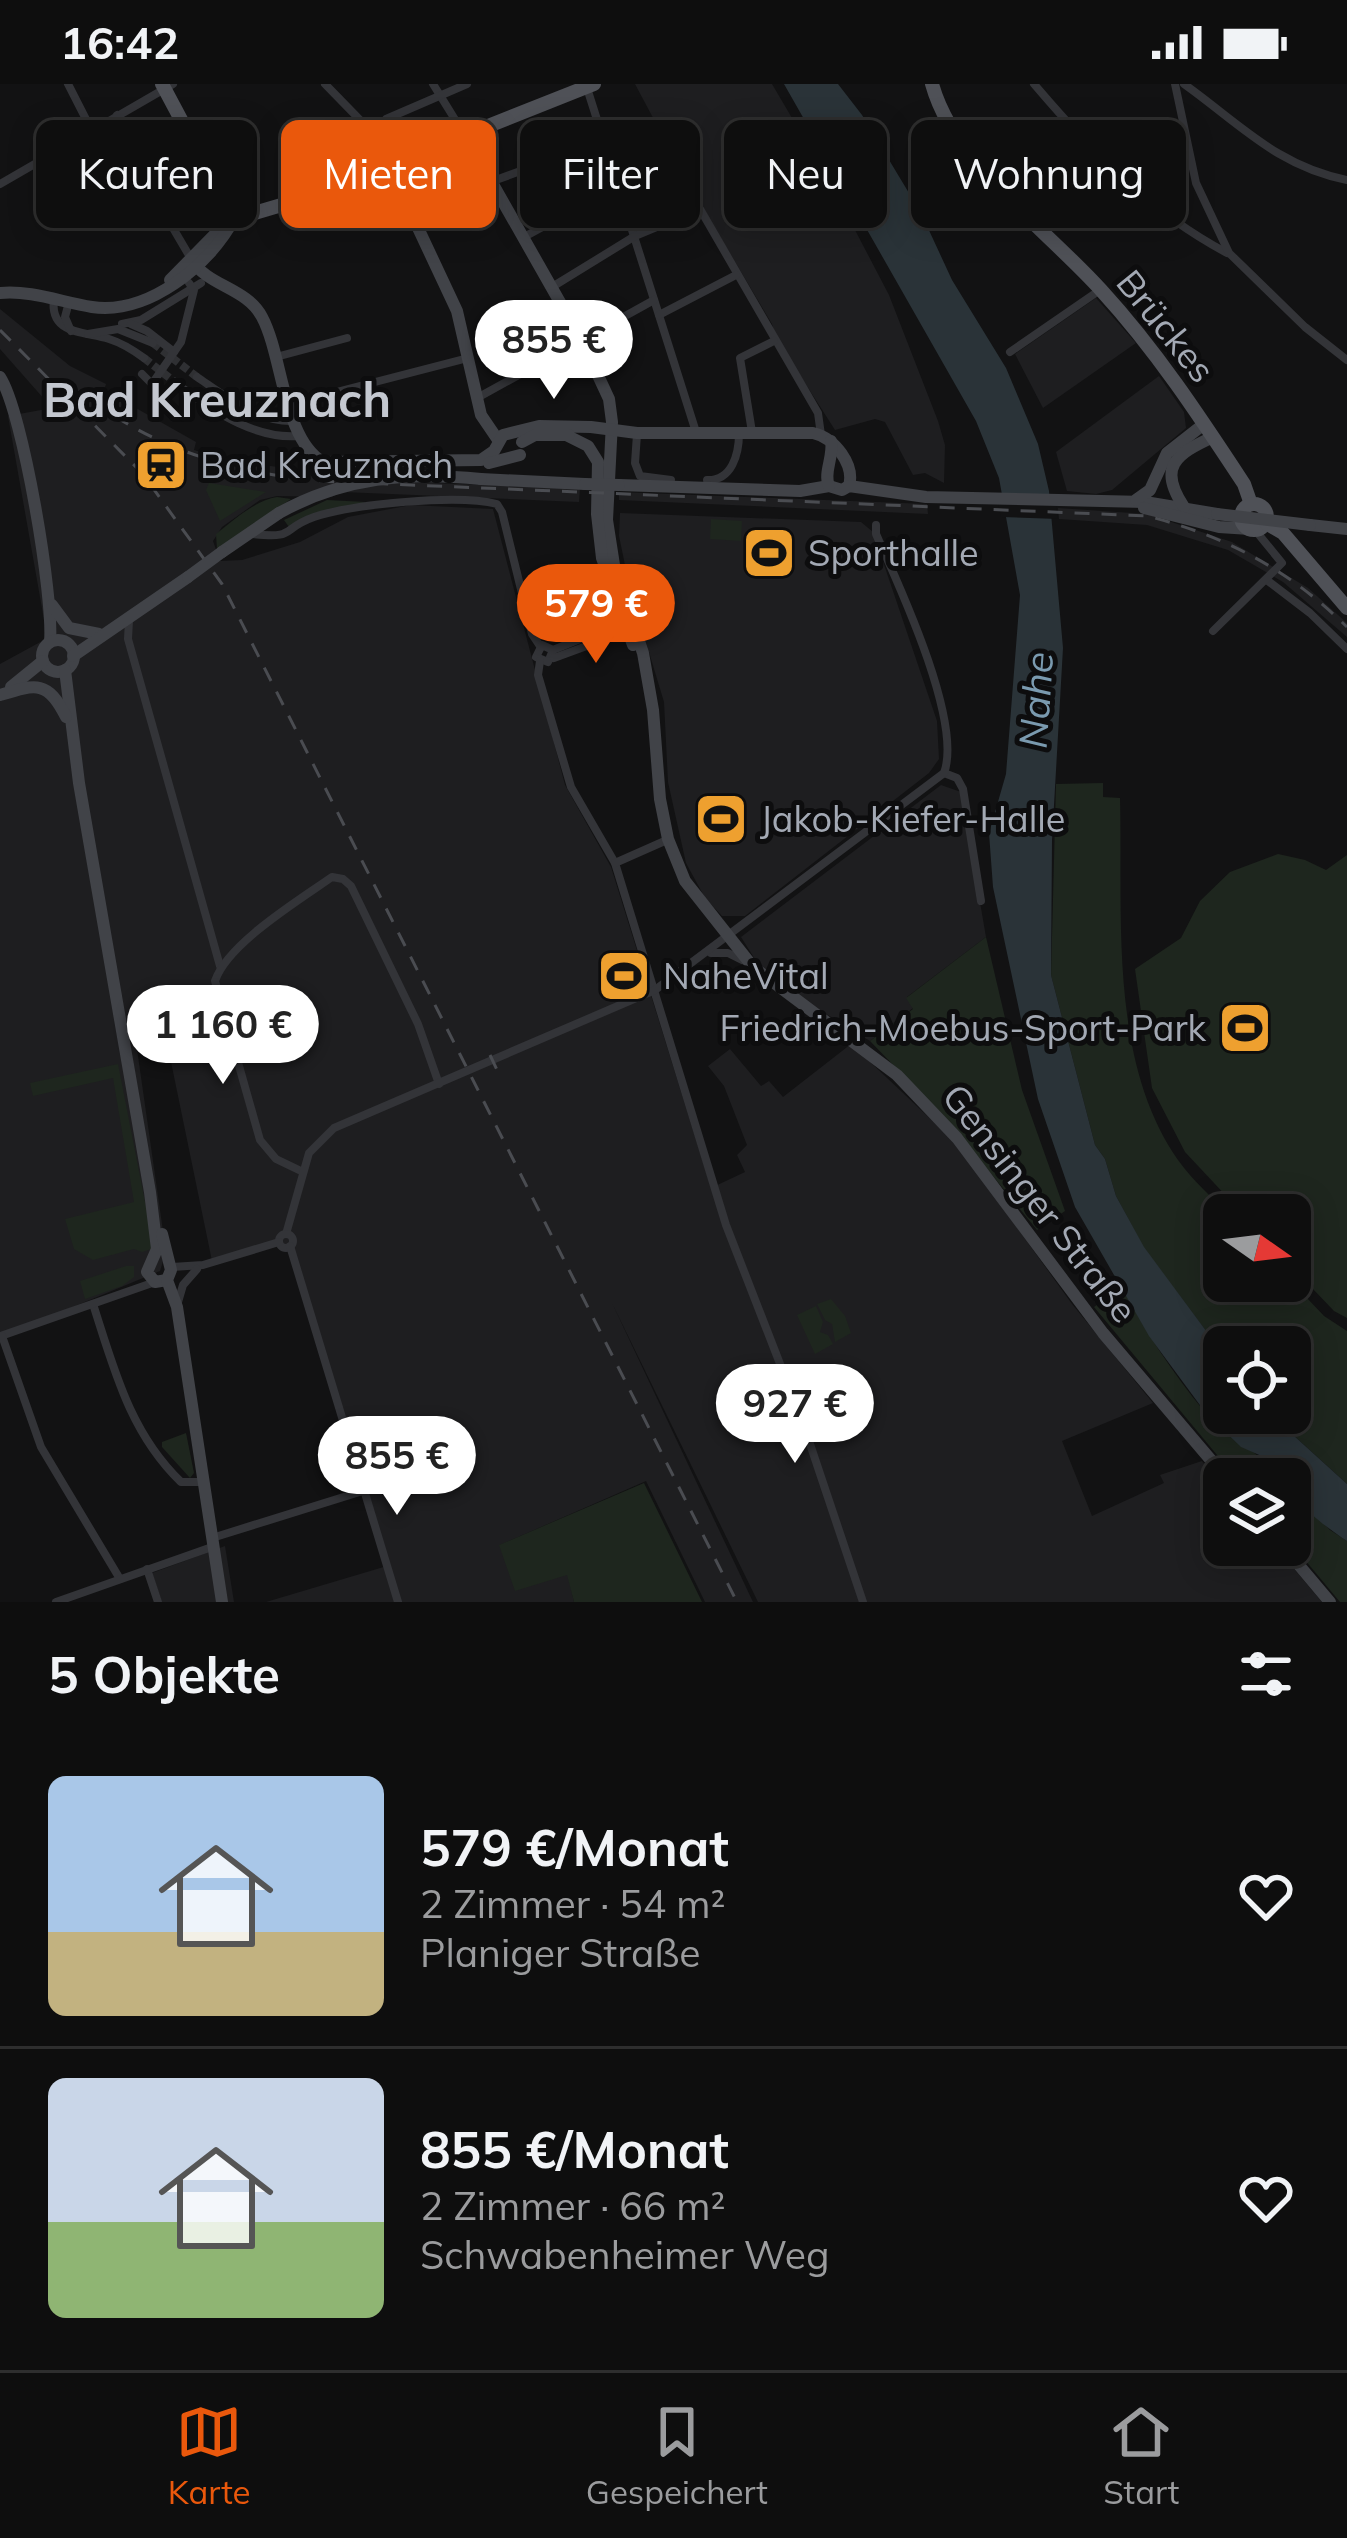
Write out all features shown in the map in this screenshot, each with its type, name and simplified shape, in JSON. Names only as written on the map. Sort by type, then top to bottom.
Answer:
[{"type":"main road","name":"Brückes","points":[[932,84],[947,122],[968,152],[1152,349],[1244,484],[1251,504],[1241,516],[1257,528]]},
{"type":"main road","points":[[166,85],[184,120]]},
{"type":"main road","points":[[496,123],[591,86]]},
{"type":"main road","points":[[1257,528],[1283,533],[1347,608]]},
{"type":"street","points":[[325,84],[360,120]]},
{"type":"street","points":[[434,84],[455,120]]},
{"type":"street","points":[[385,120],[467,84]]},
{"type":"street","points":[[1034,84],[1095,156],[1180,226],[1228,253],[1347,360]]},
{"type":"street","points":[[1180,84],[1196,183],[1228,253]]},
{"type":"street","points":[[1180,84],[1268,150],[1303,169],[1347,180]]},
{"type":"street","points":[[108,120],[166,85]]},
{"type":"street","points":[[591,86],[599,120]]},
{"type":"street","points":[[70,89],[86,120]]},
{"type":"street","points":[[117,115],[119,120]]},
{"type":"street","points":[[0,184],[36,162]]},
{"type":"street","points":[[496,192],[582,341],[613,411],[638,433]]},
{"type":"street","points":[[552,287],[635,236],[700,209],[821,420],[829,477],[839,490],[850,477]]},
{"type":"street","points":[[175,228],[196,263],[257,309],[298,428],[313,456],[332,464],[395,459],[482,465],[535,435],[612,431]]},
{"type":"street","points":[[2,290],[108,308],[132,304],[182,280],[219,228]]},
{"type":"street","points":[[418,228],[457,311],[483,419],[500,451],[501,470],[485,479]]},
{"type":"street","points":[[522,237],[539,228]]},
{"type":"street","points":[[632,228],[696,432]]},
{"type":"street","points":[[659,315],[736,275]]},
{"type":"street","points":[[142,374],[153,383],[174,358],[195,286],[125,324],[147,331],[174,358]]},
{"type":"street","points":[[1010,352],[1101,290]]},
{"type":"street","points":[[61,300],[72,332]]},
{"type":"street","points":[[61,300],[56,320],[72,332],[136,334],[153,343]]},
{"type":"street","points":[[477,398],[654,300]]},
{"type":"street","points":[[107,333],[144,358]]},
{"type":"street","points":[[276,357],[347,338]]},
{"type":"street","points":[[707,480],[716,481],[728,472],[746,432],[740,358],[774,341]]},
{"type":"street","points":[[290,404],[468,358]]},
{"type":"street","points":[[0,377],[16,413],[45,588],[64,646]]},
{"type":"street","points":[[197,377],[262,415],[298,428]]},
{"type":"street","points":[[185,390],[258,430],[277,436],[298,428]]},
{"type":"street","name":"Gensinger Straße","points":[[613,411],[614,486],[608,520],[614,565],[646,674],[668,839],[685,881],[753,967],[898,1075],[957,1138],[1103,1333],[1209,1458]]},
{"type":"street","points":[[258,430],[264,424],[262,415]]},
{"type":"street","points":[[500,451],[518,444],[539,426],[826,437]]},
{"type":"street","points":[[1132,502],[1150,490],[1167,453],[1209,430]]},
{"type":"street","points":[[1184,507],[1172,484],[1173,465],[1209,430]]},
{"type":"street","points":[[638,433],[635,463],[640,476],[671,479]]},
{"type":"street","points":[[614,486],[621,444],[638,433]]},
{"type":"street","name":"Gensinger Straße","points":[[566,435],[588,446],[600,468],[599,536],[612,591],[629,625]]},
{"type":"street","points":[[826,437],[850,477]]},
{"type":"street","points":[[518,444],[526,470],[554,483]]},
{"type":"street","points":[[225,1602],[177,1307],[162,1273],[72,734],[44,648],[99,634],[276,514],[321,493],[382,477],[428,474],[800,491],[829,477],[838,465],[850,477],[899,494],[1132,502],[1347,529]]},
{"type":"street","points":[[1132,502],[1219,527],[1257,528],[1282,563],[1214,631]]},
{"type":"street","points":[[247,533],[279,538],[314,517],[382,506],[496,504],[502,512],[532,634],[540,646]]},
{"type":"street","points":[[276,514],[274,529],[288,532]]},
{"type":"street","points":[[282,1238],[309,1153],[334,1128],[655,990],[944,773],[948,734],[939,698],[876,525]]},
{"type":"street","points":[[1268,581],[1347,649]]},
{"type":"street","points":[[45,588],[58,618],[69,628],[99,634]]},
{"type":"street","points":[[598,630],[610,609],[612,591]]},
{"type":"street","points":[[72,734],[53,668],[64,646],[122,624],[155,599]]},
{"type":"street","points":[[52,605],[64,646]]},
{"type":"street","points":[[122,624],[220,966]]},
{"type":"street","points":[[540,662],[598,630],[629,625]]},
{"type":"street","points":[[552,654],[629,625]]},
{"type":"street","points":[[552,654],[547,645],[535,654],[571,787],[615,863],[732,1242],[803,1424],[863,1602]]},
{"type":"street","points":[[0,695],[29,686],[43,688],[66,718]]},
{"type":"street","points":[[944,773],[957,778],[963,789],[981,902]]},
{"type":"street","points":[[615,863],[668,839]]},
{"type":"street","points":[[301,1171],[276,1159],[260,1140],[215,981],[220,966],[332,877],[351,886],[418,1024],[439,1084]]},
{"type":"street","points":[[711,919],[729,926],[752,919]]},
{"type":"street","points":[[704,955],[728,953],[753,967]]},
{"type":"street","points":[[645,962],[657,977],[671,979]]},
{"type":"street","points":[[151,1192],[162,1273],[182,1345]]},
{"type":"street","points":[[120,1579],[41,1447],[1,1336],[117,1296],[162,1273],[199,1268],[282,1238],[292,1240],[290,1246],[398,1602]]},
{"type":"street","points":[[177,1307],[181,1290],[199,1268]]},
{"type":"street","points":[[94,1304],[126,1406],[147,1443],[181,1482],[205,1482]]},
{"type":"street","points":[[56,1602],[213,1540],[366,1490]]},
{"type":"street","points":[[1300,1566],[1330,1602]]},
{"type":"street","points":[[147,1569],[158,1602]]},
{"type":"shaded area","points":[[635,84],[772,84],[793,120],[724,120],[724,228],[854,228],[889,295],[938,421],[945,445],[944,483],[925,473],[913,475],[885,422],[875,419],[835,430],[700,203],[700,120],[654,120]]},
{"type":"shaded area","points":[[1096,298],[1136,343],[1043,408],[1015,354]]},
{"type":"shaded area","points":[[0,309],[70,366],[106,384],[104,390],[196,442],[194,450],[223,459],[371,481],[580,488],[579,502],[343,492],[331,497],[277,496],[260,500],[222,527],[213,541],[220,561],[242,560],[300,542],[348,517],[411,505],[493,509],[565,785],[611,867],[711,1188],[745,1172],[737,1155],[747,1145],[724,1086],[708,1066],[730,1049],[761,1086],[769,1081],[783,1097],[851,1044],[956,1143],[1072,1304],[1153,1403],[1062,1441],[1092,1516],[1164,1483],[1160,1475],[1202,1461],[1203,1566],[1292,1566],[1322,1602],[758,1602],[612,1303],[753,1602],[705,1602],[646,1481],[500,1545],[568,1575],[574,1602],[266,1602],[387,1566],[291,1247],[278,1242],[212,1261],[163,1023],[134,1028],[166,1252],[160,1271],[0,1337],[0,664],[44,640],[46,631],[8,416],[52,408],[0,349]]},
{"type":"shaded area","points":[[1159,376],[1184,412],[1186,428],[1112,490],[1096,494],[1067,491],[1056,452]]},
{"type":"shaded area","points":[[209,483],[266,492],[220,521],[206,490]]},
{"type":"shaded area","points":[[619,492],[927,504],[928,514],[619,500]]},
{"type":"shaded area","points":[[277,497],[291,499],[217,549],[216,534],[252,507]]},
{"type":"shaded area","points":[[327,500],[366,502],[289,527],[284,520]]},
{"type":"shaded area","points":[[1058,508],[1147,514],[1232,542],[1308,588],[1347,623],[1347,637],[1283,582],[1228,550],[1147,525],[1059,519]]},
{"type":"shaded area","points":[[620,513],[861,522],[873,532],[937,721],[939,759],[929,773],[745,916],[722,916],[705,898],[686,863],[668,782],[664,702],[630,589],[619,536]]},
{"type":"shaded area","points":[[711,519],[742,521],[741,541],[710,539]]},
{"type":"shaded area","points":[[1103,783],[1103,797],[1120,798],[1121,937],[1130,1032],[1156,1120],[1178,1160],[1209,1194],[1203,1194],[1203,1302],[1311,1302],[1347,1331],[1347,1484],[1292,1434],[1311,1434],[1311,1326],[1203,1327],[1144,1248],[1116,1196],[1105,1159],[1095,1145],[1051,975],[1056,784]]},
{"type":"shaded area","points":[[941,785],[961,792],[986,937],[907,997],[913,1008],[870,1041],[789,991],[758,964],[741,937]]},
{"type":"shaded area","name":"Friedrich-Moebus-Sport-Park","points":[[1278,854],[1326,870],[1347,855],[1347,1318],[1311,1287],[1311,1194],[1224,1194],[1185,1152],[1152,1088],[1135,969],[1181,938],[1200,901],[1230,872]]},
{"type":"shaded area","points":[[986,937],[1022,1090],[1065,1211],[1037,1230],[952,1126],[870,1041],[913,1009],[906,998]]},
{"type":"shaded area","points":[[118,1064],[154,1248],[93,1260],[74,1249],[65,1219],[134,1202],[113,1078],[33,1096],[30,1083]]},
{"type":"shaded area","points":[[134,1266],[134,1277],[85,1299],[80,1281]]},
{"type":"shaded area","points":[[1121,1286],[1203,1410],[1203,1434],[1229,1434],[1260,1458],[1220,1458],[1094,1307]]},
{"type":"shaded area","points":[[831,1299],[851,1333],[835,1342],[832,1324],[817,1304]]},
{"type":"shaded area","points":[[816,1306],[823,1322],[820,1332],[833,1344],[815,1354],[797,1315]]},
{"type":"shaded area","points":[[186,1433],[194,1473],[190,1478],[162,1447],[162,1442]]},
{"type":"shaded area","points":[[644,1483],[702,1602],[574,1602],[567,1575],[515,1591],[499,1545]]},
{"type":"shaded area","points":[[1311,1510],[1347,1541],[1347,1602],[1340,1602],[1310,1566]]},
{"type":"shaded area","points":[[225,1546],[234,1602],[162,1602],[152,1573]]},
{"type":"water","points":[[784,84],[838,84],[865,120],[805,120]]},
{"type":"water","name":"Nahe","points":[[887,157],[911,196],[911,228],[928,228],[952,280],[1006,368],[1038,444],[1049,491],[1063,648],[1052,840],[1051,975],[1095,1145],[1105,1159],[1116,1196],[1144,1247],[1203,1327],[1203,1409],[1149,1336],[1075,1207],[1038,1099],[993,887],[989,833],[1006,774],[1020,595],[999,478],[976,421],[866,228],[887,228]]},
{"type":"water","points":[[1228,1434],[1292,1434],[1347,1484],[1347,1541],[1311,1513],[1311,1458],[1266,1458],[1241,1447]]},
{"type":"pier","points":[[996,493],[1055,495],[1058,519],[1001,517]]},
{"type":"tunnel","points":[[153,343],[197,377]]},
{"type":"tunnel","points":[[144,358],[185,390]]},
{"type":"railway","points":[[0,330],[142,473],[222,584],[737,1602]]},
{"type":"railway","points":[[93,401],[145,433],[199,456],[257,472],[317,481],[1147,516],[1255,558],[1302,588],[1347,627]]},
{"type":"railway","points":[[490,1055],[499,1074]]},
{"type":"place","name":"Bad Kreuznach","points":[[161,465]]},
{"type":"place","name":"Sporthalle","points":[[769,553]]},
{"type":"place","name":"Jakob-Kiefer-Halle","points":[[721,819]]},
{"type":"place","name":"NaheVital","points":[[624,976]]},
{"type":"place","name":"Friedrich-Moebus-Sport-Park","points":[[1245,1028]]},
{"type":"district","name":"Bad Kreuznach","points":[[217,400]]}]
